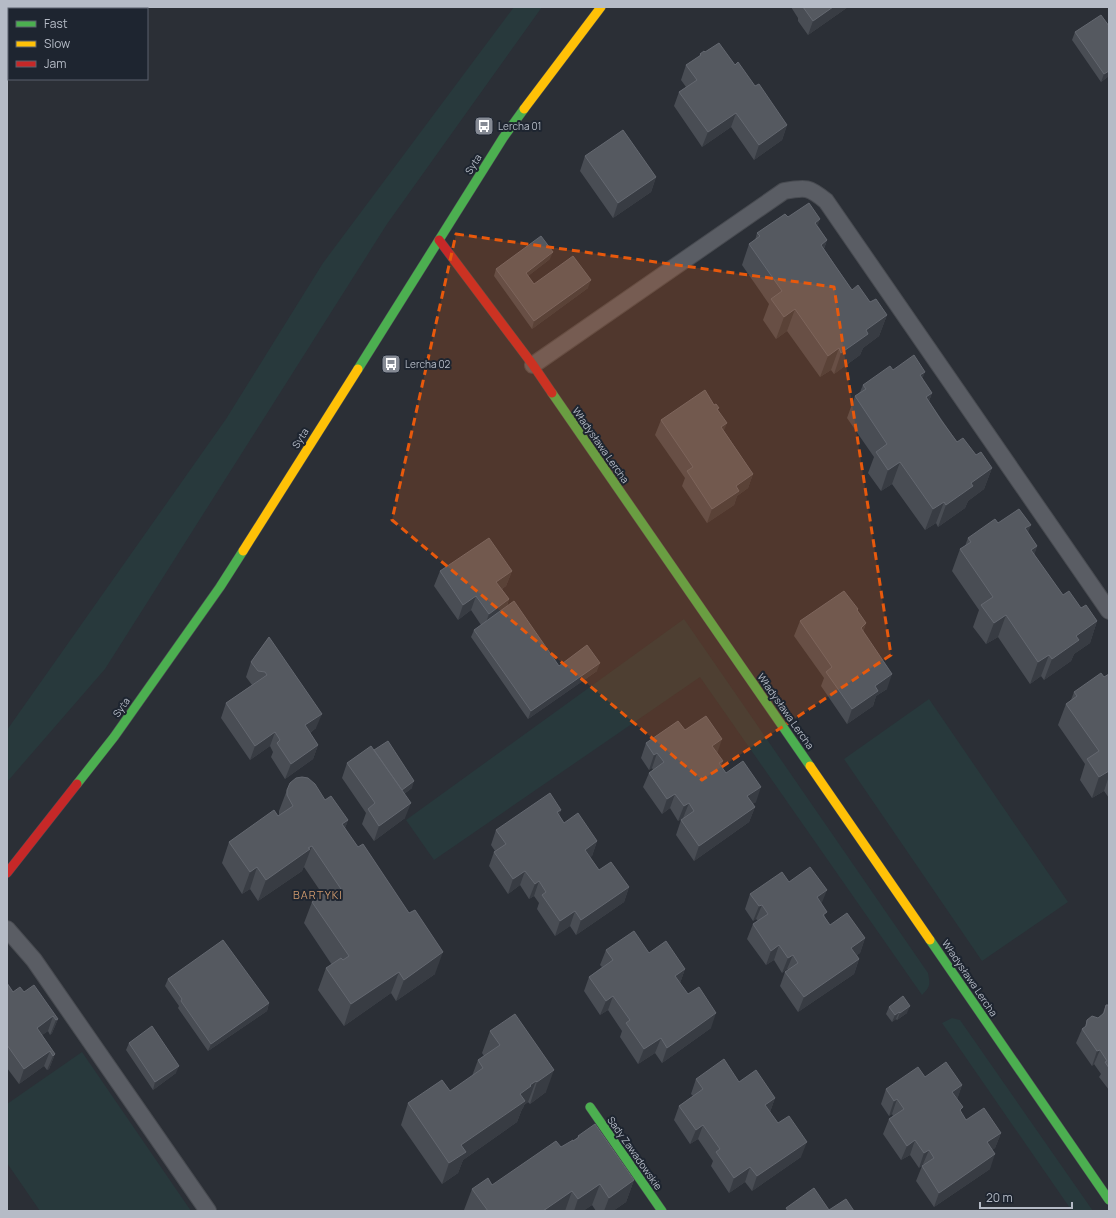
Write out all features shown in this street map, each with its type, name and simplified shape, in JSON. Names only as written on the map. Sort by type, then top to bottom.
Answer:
[{"type":"street","name":"Syta","points":[[7,873],[114,737],[220,587],[503,138],[601,7]]},
{"type":"street","name":"Władysława Lercha","points":[[439,240],[534,365],[1109,1200]]},
{"type":"street","name":"Sady Zawadowskie","points":[[590,1107],[662,1211]]},
{"type":"lane","points":[[534,365],[784,191],[808,188],[826,201],[1109,611]]},
{"type":"lane","points":[[7,929],[34,960],[208,1211]]},
{"type":"highlighted area","points":[[456,234],[834,287],[891,655],[702,780],[392,520]]},
{"type":"shaded area","points":[[514,7],[542,7],[387,224],[105,669],[7,782],[7,730],[226,419],[323,263]]},
{"type":"shaded area","points":[[684,619],[928,973],[929,985],[922,995],[700,677],[434,860],[406,820]]},
{"type":"shaded area","points":[[929,699],[1068,902],[982,961],[844,759]]},
{"type":"shaded area","points":[[952,1018],[960,1020],[1093,1211],[1072,1211],[942,1023]]},
{"type":"shaded area","points":[[82,1052],[191,1211],[40,1211],[7,1163],[7,1104]]},
{"type":"building","points":[[803,7],[833,7],[813,21]]},
{"type":"building","points":[[1101,15],[1109,26],[1109,71],[1104,74],[1075,32]]},
{"type":"building","points":[[719,43],[735,65],[738,62],[755,86],[759,84],[787,125],[759,145],[736,113],[708,132],[679,92],[697,80],[686,65],[701,55],[700,54],[704,51],[705,52]]},
{"type":"building","points":[[623,130],[656,177],[618,203],[585,156]]},
{"type":"building","points":[[809,203],[820,219],[815,223],[827,240],[821,245],[852,290],[858,285],[870,302],[876,299],[887,315],[866,330],[868,334],[841,353],[839,348],[828,356],[795,309],[784,317],[771,299],[782,291],[749,244],[760,236],[757,233],[785,214],[788,217]]},
{"type":"building","points":[[541,236],[553,252],[526,273],[534,284],[573,256],[591,280],[534,321],[496,269]]},
{"type":"building","points":[[914,355],[925,372],[920,375],[932,393],[926,397],[941,420],[957,442],[963,438],[976,455],[981,452],[992,468],[971,483],[973,486],[946,505],[944,502],[933,509],[900,462],[888,470],[876,452],[887,444],[855,396],[866,389],[863,385],[890,366],[893,370]]},
{"type":"building","points":[[705,390],[714,405],[716,404],[719,408],[717,409],[727,423],[721,427],[753,474],[736,486],[739,491],[712,509],[687,471],[693,467],[661,420]]},
{"type":"building","points":[[1019,509],[1031,525],[1025,528],[1037,546],[1031,550],[1063,595],[1069,591],[1081,608],[1086,605],[1097,621],[1076,636],[1079,640],[1052,659],[1049,655],[1038,662],[1006,615],[994,623],[981,605],[993,597],[960,549],[971,542],[968,538],[995,519],[998,523]]},
{"type":"building","points":[[489,538],[512,571],[496,582],[509,599],[489,614],[476,596],[463,605],[440,571]]},
{"type":"building","points":[[844,591],[858,609],[857,610],[866,623],[861,628],[892,674],[875,686],[878,691],[852,709],[826,672],[832,667],[800,621]]},
{"type":"building","points":[[514,601],[559,666],[587,645],[600,663],[531,711],[474,630]]},
{"type":"building","points":[[269,637],[322,714],[305,725],[318,745],[291,764],[277,743],[280,740],[275,732],[255,746],[226,703],[267,675],[265,672],[258,671],[251,662]]},
{"type":"building","points":[[1101,673],[1104,677],[1109,674],[1109,771],[1099,777],[1087,759],[1099,751],[1066,704],[1077,696],[1074,692]]},
{"type":"building","points":[[706,716],[722,739],[712,746],[723,761],[719,763],[726,773],[743,761],[761,787],[747,796],[755,807],[699,846],[681,820],[694,811],[689,803],[684,806],[675,794],[667,799],[649,773],[664,762],[657,753],[654,755],[646,743],[678,721],[685,730]]},
{"type":"building","points":[[388,741],[414,781],[402,790],[374,750]]},
{"type":"building","points":[[371,746],[411,803],[379,826],[368,809],[375,803],[347,763]]},
{"type":"building","points":[[296,778],[308,778],[315,784],[325,800],[331,796],[348,820],[342,824],[358,847],[363,844],[409,913],[415,910],[443,952],[404,980],[399,972],[351,1004],[326,968],[341,958],[343,960],[349,956],[312,902],[328,891],[334,894],[341,889],[312,846],[308,848],[310,849],[266,880],[257,867],[250,872],[229,842],[274,810],[278,816],[293,806],[287,795],[287,790],[290,783]]},
{"type":"building","points":[[550,793],[561,810],[557,812],[564,823],[578,813],[597,841],[585,850],[599,870],[611,862],[629,887],[581,920],[575,911],[560,921],[542,895],[546,892],[539,881],[535,884],[525,871],[513,879],[494,852],[506,844],[496,830]]},
{"type":"building","points":[[810,867],[827,890],[817,897],[827,912],[823,915],[830,925],[847,913],[865,938],[851,948],[859,959],[804,997],[785,972],[798,963],[793,955],[788,958],[779,945],[771,951],[753,924],[768,914],[762,905],[759,906],[750,894],[782,872],[789,882]]},
{"type":"building","points":[[634,931],[649,953],[666,941],[685,969],[675,976],[688,994],[699,987],[716,1013],[667,1048],[661,1038],[644,1049],[626,1023],[630,1020],[613,996],[606,1001],[589,977],[613,960],[606,950]]},
{"type":"building","points":[[223,940],[269,1003],[211,1044],[181,1001],[182,999],[168,979]]},
{"type":"building","points":[[7,983],[13,992],[20,987],[24,992],[34,985],[58,1019],[56,1020],[53,1016],[37,1028],[55,1054],[53,1056],[50,1051],[24,1069],[7,1045]]},
{"type":"building","points":[[903,996],[910,1006],[895,1015],[889,1007]]},
{"type":"building","points":[[1106,1005],[1109,1005],[1109,1068],[1105,1062],[1107,1061],[1100,1050],[1097,1051],[1082,1029],[1086,1026],[1087,1020],[1092,1016],[1098,1018],[1104,1013]]},
{"type":"building","points":[[515,1014],[554,1070],[530,1085],[531,1086],[520,1094],[525,1101],[461,1145],[466,1152],[449,1163],[408,1103],[442,1080],[450,1091],[483,1068],[478,1060],[500,1045],[490,1031]]},
{"type":"building","points":[[152,1026],[179,1066],[155,1082],[129,1043]]},
{"type":"building","points":[[724,1059],[739,1082],[756,1070],[775,1098],[765,1105],[778,1123],[789,1116],[807,1142],[757,1176],[750,1167],[734,1178],[716,1152],[720,1149],[703,1125],[696,1130],[679,1106],[703,1089],[696,1079]]},
{"type":"building","points":[[946,1062],[962,1085],[952,1092],[963,1107],[960,1110],[966,1120],[984,1108],[1001,1133],[987,1142],[995,1154],[939,1193],[922,1166],[934,1158],[929,1150],[924,1153],[915,1140],[907,1146],[889,1119],[904,1109],[897,1099],[894,1101],[886,1089],[918,1067],[925,1077]]},
{"type":"building","points":[[595,1124],[634,1180],[609,1198],[600,1184],[578,1199],[572,1191],[543,1211],[488,1211],[472,1189],[488,1178],[492,1185],[556,1141],[561,1147],[579,1137],[578,1136]]},
{"type":"building","points":[[814,1188],[829,1210],[846,1199],[854,1211],[788,1211],[786,1208]]},
{"type":"traffic: fast","points":[[358,369],[503,138],[524,109]]},
{"type":"traffic: fast","points":[[552,393],[810,766]]},
{"type":"traffic: fast","points":[[77,784],[114,737],[220,587],[243,551]]},
{"type":"traffic: fast","points":[[930,940],[1109,1200]]},
{"type":"traffic: fast","points":[[590,1107],[662,1211]]},
{"type":"traffic: slow","points":[[524,109],[601,7]]},
{"type":"traffic: slow","points":[[243,551],[358,369]]},
{"type":"traffic: slow","points":[[810,766],[930,940]]},
{"type":"traffic: jam","points":[[439,240],[533,365],[552,393]]},
{"type":"traffic: jam","points":[[7,873],[77,784]]},
{"type":"place","name":"Lercha 01","points":[[484,126]]},
{"type":"place","name":"Lercha 02","points":[[391,364]]},
{"type":"district","name":"BARTYKI","points":[[318,895]]}]
